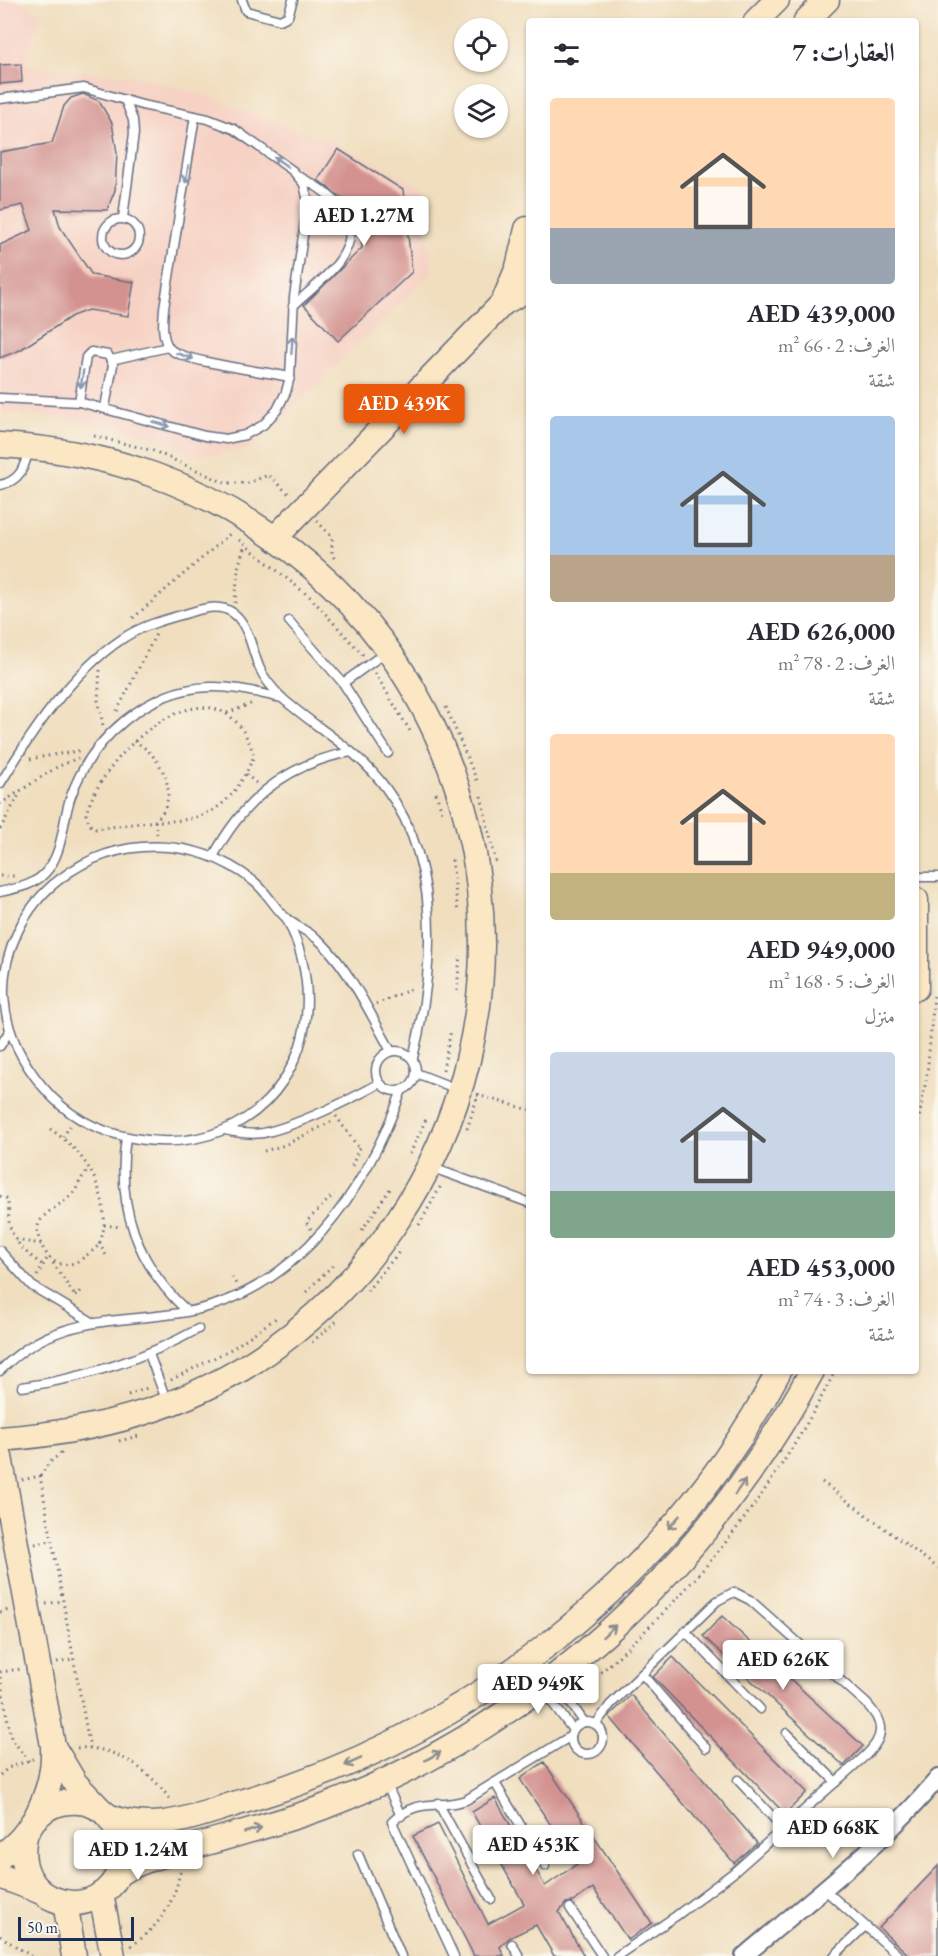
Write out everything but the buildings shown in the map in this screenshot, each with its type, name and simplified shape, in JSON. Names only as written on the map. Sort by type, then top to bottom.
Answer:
[{"type":"street","points":[[809,18],[827,0]]},
{"type":"street","points":[[759,18],[775,1]]},
{"type":"street","points":[[503,303],[526,240]]},
{"type":"street","points":[[266,532],[304,508],[503,303],[526,290]]},
{"type":"street","points":[[0,445],[30,447],[98,458],[192,489],[266,532],[328,581],[356,609],[389,650],[417,696],[443,747],[469,823],[478,868],[483,914],[483,960],[473,1090],[450,1122],[439,1170],[357,1274],[314,1317],[266,1353],[217,1383],[169,1405],[111,1424],[54,1435],[0,1439]]},
{"type":"street","points":[[919,926],[926,988]]},
{"type":"street","points":[[0,1857],[50,1807],[67,1802],[85,1803],[130,1824],[162,1824],[287,1788],[380,1750],[490,1686],[583,1615],[653,1546],[696,1498],[734,1446],[777,1374]]},
{"type":"street","points":[[118,1874],[146,1860],[269,1825],[321,1807],[384,1780],[469,1736],[535,1692],[560,1673],[650,1593],[700,1538],[763,1455],[810,1374]]},
{"type":"street","points":[[0,1457],[53,1749],[50,1786],[22,1848],[23,1864],[28,1878],[39,1891]]},
{"type":"street","points":[[0,1876],[65,1902],[90,1900],[101,1894],[118,1874],[123,1859],[122,1844],[117,1829],[75,1783],[53,1749]]},
{"type":"street","points":[[744,1956],[825,1890],[936,1786]]},
{"type":"street","points":[[101,1894],[113,1956]]},
{"type":"street","points":[[65,1902],[75,1956]]},
{"type":"lane","points":[[242,0],[246,11],[280,20],[288,16],[293,0]]},
{"type":"lane","points":[[0,99],[72,87],[96,90],[125,100],[195,116],[234,129],[299,177],[332,195],[341,206],[347,219],[349,233],[346,248],[340,261],[293,306]]},
{"type":"lane","points":[[123,218],[134,133],[133,120],[125,100]]},
{"type":"lane","points":[[195,116],[164,308],[163,322],[168,347],[174,352],[198,360],[290,377]]},
{"type":"lane","points":[[0,398],[79,402],[105,407],[205,436],[226,439],[245,435],[263,425],[277,410],[290,377],[293,306],[308,202],[304,184],[299,177]]},
{"type":"lane","points":[[123,218],[132,221],[138,228],[140,238],[137,247],[130,253],[120,255],[111,252],[105,245],[103,236],[106,226],[113,220],[123,218]]},
{"type":"lane","points":[[111,360],[168,347]]},
{"type":"lane","points":[[79,402],[86,357],[95,352],[108,355],[113,366],[105,407]]},
{"type":"lane","points":[[0,485],[15,479],[21,472],[30,447]]},
{"type":"lane","points":[[0,784],[56,704],[102,654],[123,638],[164,620],[217,607],[234,614],[241,621],[260,669],[282,698],[351,752],[386,787],[408,827],[415,848],[429,916],[427,983],[413,1058],[416,1073],[414,1081],[402,1090],[370,1163],[349,1198],[317,1238],[289,1264],[266,1281],[214,1304],[187,1311],[92,1322],[44,1338],[1,1367]]},
{"type":"lane","points":[[289,621],[343,683],[388,753]]},
{"type":"lane","points":[[343,683],[389,650]]},
{"type":"lane","points":[[0,892],[29,885],[51,866],[57,853],[71,796],[94,752],[114,728],[150,705],[183,692],[208,687],[282,698]]},
{"type":"lane","points":[[213,857],[226,832],[243,809],[264,789],[308,764],[351,752]]},
{"type":"lane","points":[[137,846],[177,847],[213,857],[254,882],[286,918],[300,949],[308,981],[307,1015],[300,1048],[278,1088],[262,1105],[225,1130],[186,1140],[156,1141],[126,1137],[92,1125],[52,1098],[23,1062],[9,1027],[4,996],[6,967],[15,939],[28,913],[57,880],[94,858],[137,846]]},
{"type":"lane","points":[[919,877],[938,877]]},
{"type":"lane","points":[[286,918],[300,925],[324,945],[366,1008],[391,1051]]},
{"type":"lane","points":[[0,1016],[9,1027]]},
{"type":"lane","points":[[0,1046],[9,1027]]},
{"type":"lane","points":[[391,1051],[406,1053],[413,1058]]},
{"type":"lane","points":[[391,1051],[377,1064],[380,1083],[390,1090],[402,1090]]},
{"type":"lane","points":[[416,1073],[473,1090]]},
{"type":"lane","points":[[225,1130],[262,1133],[330,1107],[380,1083]]},
{"type":"lane","points":[[126,1137],[123,1183],[131,1228],[153,1274],[187,1311]]},
{"type":"lane","points":[[439,1170],[526,1202]]},
{"type":"lane","points":[[0,1251],[32,1286],[92,1322]]},
{"type":"lane","points":[[22,1387],[86,1375],[148,1354],[198,1329]]},
{"type":"lane","points":[[148,1354],[169,1405]]},
{"type":"lane","points":[[596,1724],[610,1705],[642,1674],[725,1595],[734,1592],[743,1594],[866,1703],[877,1714],[881,1730],[877,1745],[723,1880],[617,1956]]},
{"type":"lane","points":[[686,1632],[760,1709]]},
{"type":"lane","points":[[535,1692],[551,1701],[572,1733],[574,1748],[579,1752],[591,1754],[601,1746],[603,1734],[596,1724],[584,1722],[565,1695],[560,1673]]},
{"type":"lane","points":[[642,1674],[706,1748]]},
{"type":"lane","points":[[454,1956],[393,1827],[393,1820],[426,1803],[460,1802],[495,1783],[572,1733],[584,1722]]},
{"type":"lane","points":[[787,1733],[836,1782]]},
{"type":"lane","points":[[384,1780],[401,1816]]},
{"type":"lane","points":[[738,1780],[783,1828]]},
{"type":"lane","points":[[495,1783],[545,1866]]},
{"type":"lane","points":[[438,1803],[490,1899]]},
{"type":"lane","points":[[358,1854],[401,1956]]},
{"type":"lane","points":[[825,1890],[899,1956]]},
{"type":"lane","points":[[570,1908],[602,1956]]},
{"type":"lane","points":[[834,1956],[865,1926]]},
{"type":"lane","points":[[512,1944],[519,1956]]},
{"type":"path","points":[[89,436],[154,451],[225,483],[248,483],[268,475],[332,537],[332,554],[340,568]]},
{"type":"path","points":[[234,614],[241,557],[266,532]]},
{"type":"path","points":[[114,728],[124,694],[164,620]]},
{"type":"path","points":[[102,654],[98,700],[105,737]]},
{"type":"path","points":[[227,713],[249,706],[260,693]]},
{"type":"path","points":[[444,704],[464,747],[481,795],[496,865]]},
{"type":"path","points":[[191,708],[211,709],[227,713],[240,723],[248,736],[254,756],[237,790],[218,809],[194,818],[155,821],[100,830],[93,828],[87,820],[88,808],[106,773],[134,741],[168,716],[191,708]]},
{"type":"path","points":[[134,741],[145,746],[155,758],[170,794],[168,807],[155,821]]},
{"type":"path","points":[[12,766],[52,753],[94,752]]},
{"type":"path","points":[[0,804],[66,762],[94,752]]},
{"type":"path","points":[[246,774],[264,789]]},
{"type":"path","points":[[0,829],[21,791]]},
{"type":"path","points":[[0,876],[21,874]]},
{"type":"path","points":[[366,1008],[427,983]]},
{"type":"path","points":[[919,1118],[927,1074],[926,988]]},
{"type":"path","points":[[463,1139],[473,1090],[526,1109]]},
{"type":"path","points":[[330,1107],[370,1163]]},
{"type":"path","points":[[264,1151],[285,1145],[338,1118]]},
{"type":"path","points":[[50,1129],[70,1144],[89,1170],[101,1193],[104,1225],[99,1243],[94,1250],[71,1264],[63,1266],[52,1262]]},
{"type":"path","points":[[350,1170],[359,1148]]},
{"type":"path","points":[[75,1296],[48,1257],[37,1230],[40,1222],[73,1194],[83,1173],[89,1170]]},
{"type":"path","points":[[416,1228],[439,1170]]},
{"type":"path","points":[[317,1238],[306,1221],[338,1190]]},
{"type":"path","points":[[0,1196],[6,1198],[9,1204],[9,1224],[16,1240],[43,1265]]},
{"type":"path","points":[[104,1225],[131,1228]]},
{"type":"path","points":[[16,1240],[41,1244]]},
{"type":"path","points":[[99,1243],[107,1257]]},
{"type":"path","points":[[363,1295],[405,1244]]},
{"type":"path","points":[[32,1286],[48,1257]]},
{"type":"path","points":[[309,1345],[340,1319]]},
{"type":"path","points":[[112,1443],[152,1432]]},
{"type":"path","points":[[61,1453],[72,1451]]},
{"type":"path","points":[[4,1484],[40,1476],[90,1748]]},
{"type":"path","points":[[822,1482],[938,1568]]},
{"type":"path","points":[[0,1677],[11,1738],[29,1761]]},
{"type":"path","points":[[0,1775],[8,1768],[53,1749]]},
{"type":"path","points":[[0,1936],[31,1956]]},
{"type":"shaded area","points":[[0,0],[16,0],[42,12],[25,65],[140,77],[206,96],[338,144],[422,187],[432,273],[251,449],[197,456],[147,435],[106,426],[41,415],[0,413]]}]
